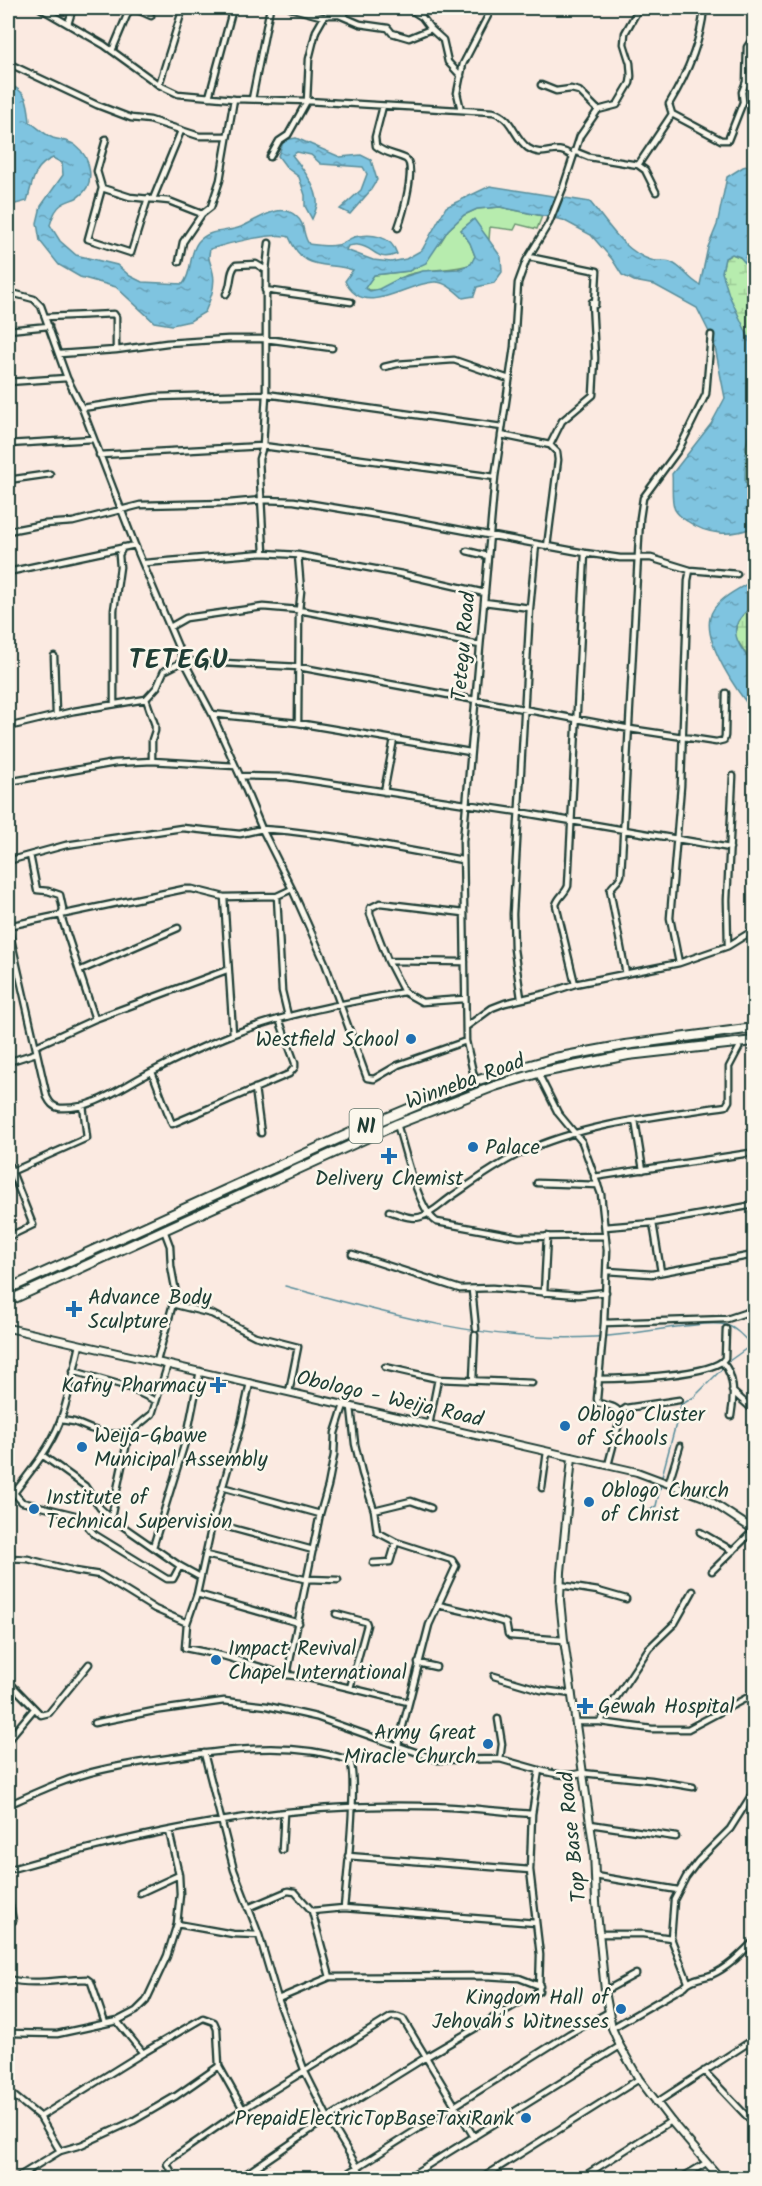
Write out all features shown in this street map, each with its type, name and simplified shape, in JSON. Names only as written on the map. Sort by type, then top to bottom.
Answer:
[{"type":"highway","name":"Winneba Road","points":[[8,1289],[352,1132],[475,1081],[555,1058],[625,1045],[750,1029]]},
{"type":"highway","name":"Winneba Road","points":[[8,1301],[397,1124],[476,1092],[538,1073],[628,1055],[751,1041]]},
{"type":"highway","points":[[139,1230],[144,1240]]},
{"type":"street","points":[[39,8],[112,51],[159,85],[178,94],[499,114],[509,121],[523,143],[533,151],[540,153],[556,149],[564,150],[638,165],[645,170],[656,192]]},
{"type":"street","points":[[68,24],[74,8]]},
{"type":"street","points":[[112,51],[131,8],[151,16]]},
{"type":"street","points":[[159,85],[183,8]]},
{"type":"street","points":[[209,97],[233,8]]},
{"type":"street","points":[[252,99],[270,8]]},
{"type":"street","points":[[290,8],[324,17],[343,16],[360,24],[388,28],[392,33],[409,38],[431,29]]},
{"type":"street","points":[[343,16],[346,8]]},
{"type":"street","points":[[408,8],[422,17],[443,40],[448,62],[460,76]]},
{"type":"street","points":[[461,110],[457,93],[460,76],[467,56],[492,8]]},
{"type":"street","points":[[541,85],[556,91],[571,88],[579,91],[598,111],[617,105],[630,83],[630,63],[623,38],[628,24],[639,8]]},
{"type":"street","points":[[704,8],[702,25],[689,68],[669,104],[672,114],[697,129],[728,141],[742,102],[747,47],[754,37]]},
{"type":"street","points":[[270,157],[279,141],[288,135],[307,101],[309,59],[316,31],[324,17]]},
{"type":"street","points":[[12,65],[97,105],[131,118],[150,120],[181,131],[208,137],[227,136]]},
{"type":"street","points":[[180,262],[183,242],[202,214],[211,207],[220,180],[234,99]]},
{"type":"street","points":[[383,106],[375,137],[376,146],[382,151],[406,159],[410,165],[409,188],[398,228]]},
{"type":"street","name":"Tetegu Road","points":[[475,1081],[466,1041],[462,860],[495,477],[509,379],[518,283],[529,257],[549,223],[584,128],[598,111]]},
{"type":"street","points":[[638,165],[672,114]]},
{"type":"street","points":[[106,139],[97,171],[102,188],[88,239],[131,253],[150,199],[181,131]]},
{"type":"street","points":[[102,188],[130,197],[169,201],[202,214]]},
{"type":"street","points":[[264,553],[259,459],[263,446],[266,394],[265,290],[269,243]]},
{"type":"street","points":[[529,257],[594,269],[598,275],[594,303],[593,395],[562,421],[550,445]]},
{"type":"street","points":[[226,294],[231,286],[232,270],[236,265],[256,264],[266,270]]},
{"type":"street","points":[[265,290],[351,302]]},
{"type":"street","points":[[8,292],[37,301],[45,317],[67,378],[82,408],[135,545],[184,661],[212,714],[261,830],[292,889],[325,963],[367,1078],[370,1079],[398,1065],[466,1041]]},
{"type":"street","points":[[45,317],[114,314],[116,317],[116,350]]},
{"type":"street","points":[[8,330],[49,326]]},
{"type":"street","points":[[626,974],[610,890],[621,875],[640,518],[643,498],[679,449],[706,394],[711,335]]},
{"type":"street","points":[[59,354],[228,339],[266,339],[332,348]]},
{"type":"street","points":[[384,367],[454,360],[509,379]]},
{"type":"street","points":[[8,382],[67,378]]},
{"type":"street","points":[[82,408],[156,397],[266,394],[502,427]]},
{"type":"street","points":[[501,435],[550,445],[557,452],[548,547]]},
{"type":"street","points":[[8,444],[93,439]]},
{"type":"street","points":[[99,455],[263,446],[495,477]]},
{"type":"street","points":[[8,480],[50,474]]},
{"type":"street","points":[[8,531],[44,524],[73,522],[140,505],[262,500],[307,502],[548,547],[620,558],[651,558],[690,570],[737,574]]},
{"type":"street","points":[[521,998],[514,949],[513,914],[530,608],[536,544]]},
{"type":"street","points":[[8,572],[135,545]]},
{"type":"street","points":[[114,704],[114,610],[120,567],[118,555],[123,547]]},
{"type":"street","points":[[467,551],[488,556]]},
{"type":"street","points":[[144,563],[264,553],[298,555],[402,574],[485,593]]},
{"type":"street","points":[[575,984],[556,905],[557,900],[566,892],[568,886],[585,553]]},
{"type":"street","points":[[298,555],[301,591],[298,723]]},
{"type":"street","points":[[679,963],[670,918],[681,786],[690,570]]},
{"type":"street","points":[[484,602],[530,608]]},
{"type":"street","points":[[170,627],[186,618],[263,607],[299,610],[480,645]]},
{"type":"street","points":[[54,656],[56,714]]},
{"type":"street","points":[[8,727],[56,714],[146,699],[157,687],[164,671],[184,661],[299,667],[630,729],[716,742],[724,740],[726,693]]},
{"type":"street","points":[[146,699],[155,728],[152,740],[152,761]]},
{"type":"street","points":[[212,714],[298,723],[470,752]]},
{"type":"street","points":[[384,792],[394,739]]},
{"type":"street","points":[[8,782],[95,765],[152,761],[235,766]]},
{"type":"street","points":[[240,776],[283,776],[519,812],[730,848]]},
{"type":"street","points":[[729,946],[727,922],[733,776]]},
{"type":"street","points":[[8,861],[66,845],[182,828],[245,834],[261,830],[336,837],[462,860]]},
{"type":"street","points":[[30,855],[37,890],[60,895],[63,909],[61,916],[95,1019]]},
{"type":"street","points":[[292,889],[277,896],[225,897],[184,889],[8,926],[36,1053],[47,1097],[51,1104],[60,1108],[83,1105],[108,1096],[192,1051],[233,1034],[288,1016],[404,992]]},
{"type":"street","points":[[277,896],[282,991],[288,1016]]},
{"type":"street","points":[[225,897],[227,970],[233,1034]]},
{"type":"street","points":[[464,913],[380,903],[370,908],[370,914],[388,961],[404,992],[422,1002],[464,999]]},
{"type":"street","points":[[79,970],[178,928]]},
{"type":"street","points":[[466,1027],[492,1008],[521,998],[548,993],[575,984],[679,963],[729,946],[754,930]]},
{"type":"street","points":[[388,961],[465,962]]},
{"type":"street","points":[[36,1046],[95,1019],[227,970]]},
{"type":"street","points":[[152,1071],[172,1124],[289,1074],[295,1067],[295,1063],[279,1019]]},
{"type":"street","points":[[389,1211],[410,1218],[428,1214],[520,1154],[576,1134],[635,1120],[726,1106],[729,1101],[729,1067],[739,1048]]},
{"type":"street","points":[[8,1062],[36,1053]]},
{"type":"street","points":[[538,1073],[558,1113],[576,1134],[585,1149],[601,1194],[607,1270],[597,1394],[598,1403],[620,1412]]},
{"type":"street","points":[[255,1088],[261,1133]]},
{"type":"street","points":[[11,1172],[87,1138],[83,1105]]},
{"type":"street","points":[[635,1120],[643,1170]]},
{"type":"street","points":[[397,1124],[416,1186],[428,1214],[437,1222],[519,1237],[605,1236]]},
{"type":"street","points":[[594,1177],[750,1153]]},
{"type":"street","points":[[8,1162],[33,1225],[8,1237]]},
{"type":"street","points":[[537,1183],[598,1185]]},
{"type":"street","points":[[605,1227],[653,1222],[754,1205]]},
{"type":"street","points":[[653,1222],[661,1272]]},
{"type":"street","points":[[158,1361],[176,1289],[170,1246],[164,1230]]},
{"type":"street","points":[[543,1293],[547,1236]]},
{"type":"street","points":[[352,1254],[460,1289],[492,1288],[578,1295],[606,1292]]},
{"type":"street","points":[[607,1270],[644,1274],[754,1255]]},
{"type":"street","points":[[472,1290],[476,1332],[474,1380]]},
{"type":"street","points":[[172,1304],[212,1314],[255,1336],[298,1347],[289,1392]]},
{"type":"street","points":[[604,1323],[727,1319],[754,1310]]},
{"type":"street","name":"Obologo - Weija Road","points":[[8,1328],[637,1472],[669,1482],[704,1497],[754,1530]]},
{"type":"street","points":[[723,1362],[726,1329]]},
{"type":"street","points":[[14,1493],[42,1455],[61,1420],[80,1345]]},
{"type":"street","points":[[598,1379],[682,1374],[723,1362]]},
{"type":"street","points":[[723,1362],[730,1372],[734,1403],[731,1416]]},
{"type":"street","points":[[61,1420],[108,1434],[129,1433],[152,1414],[168,1364]]},
{"type":"street","points":[[385,1367],[438,1378],[532,1383]]},
{"type":"street","points":[[73,1371],[125,1386],[156,1401]]},
{"type":"street","points":[[153,1547],[187,1436],[200,1371]]},
{"type":"street","points":[[429,1425],[438,1378]]},
{"type":"street","points":[[250,1383],[222,1487],[197,1594],[187,1623],[185,1648],[220,1655],[287,1675],[408,1702]]},
{"type":"street","points":[[732,1391],[751,1408]]},
{"type":"street","points":[[620,1412],[626,1408],[679,1400]]},
{"type":"street","points":[[348,1406],[362,1473],[374,1510],[377,1532],[396,1542],[452,1560],[456,1566],[429,1624],[398,1745]]},
{"type":"street","points":[[287,1675],[334,1455],[335,1433],[348,1406]]},
{"type":"street","points":[[608,1465],[621,1416],[620,1412]]},
{"type":"street","points":[[111,1518],[129,1433]]},
{"type":"street","points":[[669,1482],[680,1446]]},
{"type":"street","points":[[542,1488],[547,1452]]},
{"type":"street","points":[[42,1455],[85,1486],[100,1508],[111,1518],[180,1566],[200,1577]]},
{"type":"street","name":"Top Base Road","points":[[572,1456],[560,1585],[564,1640],[590,1824],[605,1990],[612,2028],[639,2079],[656,2103],[720,2178]]},
{"type":"street","points":[[222,1487],[320,1514]]},
{"type":"street","points":[[8,1492],[14,1493],[22,1502],[79,1516],[94,1534],[167,1579],[173,1579],[180,1566]]},
{"type":"street","points":[[374,1510],[411,1501],[431,1508]]},
{"type":"street","points":[[213,1523],[313,1550]]},
{"type":"street","points":[[712,1571],[754,1530]]},
{"type":"street","points":[[700,1532],[733,1551]]},
{"type":"street","points":[[373,1563],[390,1562],[396,1542]]},
{"type":"street","points":[[206,1555],[308,1580],[338,1581]]},
{"type":"street","points":[[8,1558],[28,1559],[100,1575],[155,1609],[187,1623]]},
{"type":"street","points":[[560,1585],[598,1591],[626,1599]]},
{"type":"street","points":[[600,1722],[649,1648],[675,1623],[693,1591]]},
{"type":"street","points":[[197,1594],[299,1623]]},
{"type":"street","points":[[438,1605],[473,1612],[506,1623],[510,1636],[564,1640]]},
{"type":"street","points":[[336,1614],[366,1622],[367,1625],[350,1688]]},
{"type":"street","points":[[418,1663],[436,1667]]},
{"type":"street","points":[[8,1681],[41,1715],[49,1713],[89,1664]]},
{"type":"street","points":[[494,1676],[541,1690],[572,1694]]},
{"type":"street","points":[[575,1722],[688,1730],[754,1694]]},
{"type":"street","points":[[94,1723],[154,1710],[224,1701],[316,1717],[438,1760],[500,1759],[556,1774],[582,1773],[693,1787]]},
{"type":"street","points":[[8,1740],[34,1709]]},
{"type":"street","points":[[498,1719],[502,1744],[500,1759]]},
{"type":"street","points":[[8,1805],[101,1770],[232,1749],[265,1747],[303,1750],[349,1760],[353,1768],[344,1908]]},
{"type":"street","points":[[204,1753],[234,1870],[259,1935],[278,2000],[305,2072],[328,2118],[364,2178]]},
{"type":"street","points":[[240,2178],[328,2118],[539,1991],[536,1923],[530,1870],[532,1814],[539,1770]]},
{"type":"street","points":[[688,1982],[671,1938],[674,1900],[686,1877],[730,1829],[754,1791]]},
{"type":"street","points":[[8,1870],[86,1848],[221,1821],[284,1813],[351,1807],[422,1806],[532,1814]]},
{"type":"street","points":[[282,1850],[284,1813]]},
{"type":"street","points":[[590,1824],[676,1837]]},
{"type":"street","points":[[8,2033],[57,2034],[117,2021],[136,2012],[147,2001],[167,1956],[177,1924],[179,1875],[170,1831]]},
{"type":"street","points":[[348,1856],[530,1870]]},
{"type":"street","points":[[140,1893],[179,1875]]},
{"type":"street","points":[[595,1876],[678,1890]]},
{"type":"street","points":[[248,1908],[293,1891],[312,1911],[330,1977]]},
{"type":"street","points":[[8,1895],[13,1921]]},
{"type":"street","points":[[312,1911],[344,1908],[536,1923]]},
{"type":"street","points":[[177,1924],[233,1934],[259,1935]]},
{"type":"street","points":[[599,1934],[643,1934],[671,1938]]},
{"type":"street","points":[[612,2028],[685,1986],[688,1982],[713,1974],[734,1960],[754,1941]]},
{"type":"street","points":[[605,1990],[636,1974]]},
{"type":"street","points":[[278,2000],[330,1977],[486,1976],[519,1978],[540,1986]]},
{"type":"street","points":[[8,1979],[21,1983],[39,1983],[87,1979],[91,1982],[105,2023]]},
{"type":"street","points":[[340,2178],[569,2034],[609,2012]]},
{"type":"street","points":[[175,2178],[168,2168],[170,2160],[243,2109],[391,2018],[398,2017],[403,2019],[474,2137]]},
{"type":"street","points":[[40,2117],[203,2018],[214,2022],[217,2029],[219,2066],[243,2109]]},
{"type":"street","points":[[117,2021],[143,2053]]},
{"type":"street","points":[[656,2103],[754,2041]]},
{"type":"street","points":[[406,2178],[620,2046]]},
{"type":"street","points":[[16,2178],[60,2151],[81,2145],[133,2121],[176,2096],[219,2066]]},
{"type":"street","points":[[704,2071],[754,2124]]},
{"type":"street","points":[[482,2178],[639,2079]]},
{"type":"street","points":[[8,2091],[40,2117],[60,2151]]},
{"type":"street","points":[[580,2178],[671,2121]]},
{"type":"street","points":[[681,2178],[706,2163]]},
{"type":"green space","points":[[500,207],[542,216],[537,229],[517,224],[514,230],[490,227],[489,240],[473,220],[461,230],[475,256],[472,264],[407,275],[380,289],[364,288],[374,275],[409,271],[440,243],[448,230],[464,215],[477,209]]},
{"type":"green space","points":[[732,254],[752,262],[754,260],[754,355],[724,283],[722,271],[725,258]]},
{"type":"green space","points":[[754,413],[754,488],[752,489],[745,483],[746,446]]},
{"type":"green space","points":[[754,605],[754,667],[734,635],[741,618]]},
{"type":"water","points":[[8,84],[20,90],[26,98],[30,122],[50,137],[75,145],[81,150],[88,164],[90,178],[88,186],[78,197],[59,207],[52,219],[50,225],[60,241],[76,255],[117,265],[142,282],[183,284],[195,247],[203,238],[213,233],[241,227],[276,211],[290,212],[299,219],[309,244],[334,246],[354,237],[367,235],[380,237],[390,243],[397,254],[384,257],[364,246],[357,245],[348,246],[346,250],[373,260],[391,262],[406,259],[422,250],[446,207],[490,186],[590,202],[632,250],[651,260],[668,261],[674,264],[700,285],[708,247],[717,225],[727,177],[743,167],[754,164],[754,260],[746,264],[740,257],[732,254],[725,258],[722,272],[754,355],[754,413],[746,446],[745,482],[752,489],[754,488],[754,527],[737,532],[711,532],[687,521],[675,509],[672,474],[711,424],[725,398],[714,342],[697,308],[655,285],[634,281],[622,275],[612,259],[591,235],[563,220],[500,207],[477,209],[464,215],[448,230],[426,263],[409,271],[374,275],[365,288],[370,291],[379,289],[400,278],[423,271],[458,269],[471,264],[475,256],[461,230],[474,219],[501,257],[502,272],[494,283],[477,287],[474,296],[463,298],[446,285],[434,282],[374,299],[363,298],[353,292],[345,281],[353,270],[308,261],[301,256],[289,237],[273,236],[251,239],[210,249],[209,259],[214,283],[205,312],[190,321],[172,325],[154,322],[116,287],[80,277],[59,265],[40,241],[37,223],[41,206],[63,175],[62,163],[53,158],[46,161],[35,175],[27,201],[12,205],[8,203],[8,133],[14,117],[8,103]]},
{"type":"water","points":[[296,138],[340,157],[361,155],[371,160],[377,180],[350,214],[340,209],[361,190],[367,174],[363,167],[321,164],[311,155],[297,152],[292,155],[309,178],[315,192],[317,205],[312,219],[305,206],[305,195],[299,177],[287,168],[278,156],[284,140]]},
{"type":"water","points":[[754,580],[754,605],[742,615],[736,626],[736,632],[739,645],[754,668],[756,684],[754,712],[717,654],[712,641],[710,618],[722,600]]},
{"type":"waterway","points":[[285,1286],[399,1316],[477,1331],[516,1336],[594,1337],[716,1324],[734,1329],[754,1348]]},
{"type":"waterway","points":[[729,1361],[750,1346]]},
{"type":"waterway","points":[[662,1476],[681,1405],[694,1397],[723,1368]]},
{"type":"waterway","points":[[637,1508],[648,1511],[656,1506],[661,1484]]},
{"type":"place","name":"Westfield School","points":[[411,1039]]},
{"type":"place","name":"Palace","points":[[473,1147]]},
{"type":"place","name":"Delivery Chemist","points":[[389,1156]]},
{"type":"place","name":"Advance Body Sculpture","points":[[74,1309]]},
{"type":"place","name":"Kafny Pharmacy","points":[[218,1385]]},
{"type":"place","name":"Oblogo Cluster of Schools","points":[[565,1426]]},
{"type":"place","name":"Weija-Gbawe Municipal Assembly","points":[[82,1447]]},
{"type":"place","name":"Oblogo Church of Christ","points":[[589,1502]]},
{"type":"place","name":"Institute of Technical Supervision","points":[[34,1509]]},
{"type":"place","name":"Impact Revival Chapel International","points":[[216,1660]]},
{"type":"place","name":"Gewah Hospital","points":[[585,1706]]},
{"type":"place","name":"Army Great Miracle Church","points":[[488,1744]]},
{"type":"place","name":"Kingdom Hall of Jehovah's Witnesses","points":[[621,2009]]},
{"type":"place","name":"PrepaidElectricTopBaseTaxiRank","points":[[526,2118]]},
{"type":"district","name":"TETEGU","points":[[179,659]]}]
